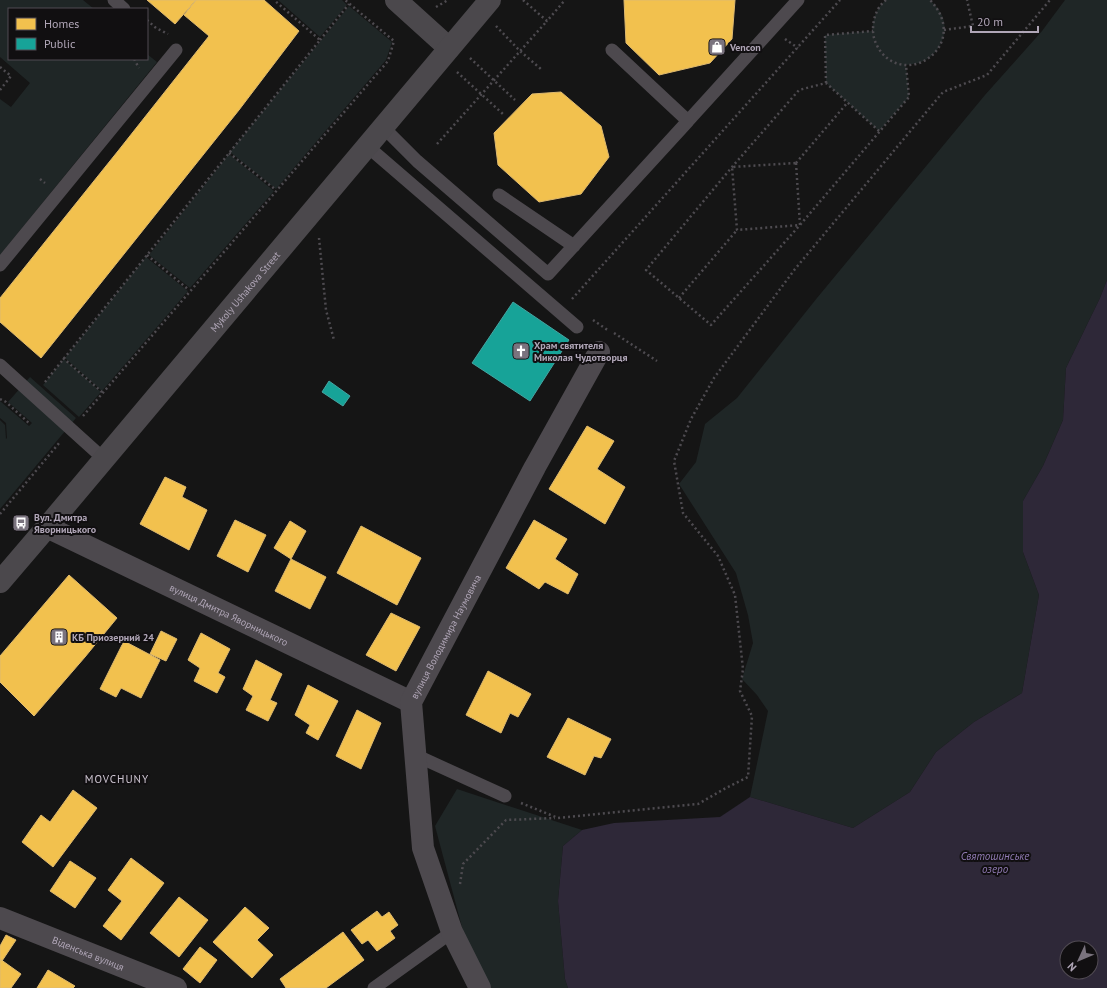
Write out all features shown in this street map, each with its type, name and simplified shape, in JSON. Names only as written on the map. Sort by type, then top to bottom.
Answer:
[{"type":"street","points":[[396,0],[449,48]]},
{"type":"street","name":"Mykoly Ushakova Street","points":[[0,582],[490,0]]},
{"type":"street","name":"вулиця Володимира Наумовича","points":[[480,988],[452,932],[423,848],[411,702],[535,467],[599,352]]},
{"type":"street","name":"вулиця Дмитра Яворницького","points":[[47,527],[411,702]]},
{"type":"street","name":"Віденська вулиця","points":[[0,918],[176,988]]},
{"type":"lane","points":[[114,0],[123,8]]},
{"type":"lane","points":[[383,127],[417,160],[548,274],[798,0]]},
{"type":"lane","points":[[0,265],[176,50]]},
{"type":"lane","points":[[612,50],[688,121]]},
{"type":"lane","points":[[367,146],[577,327]]},
{"type":"lane","points":[[499,195],[574,246]]},
{"type":"lane","points":[[0,365],[72,428],[104,459]]},
{"type":"lane","points":[[415,755],[505,796]]},
{"type":"lane","points":[[374,988],[452,932]]},
{"type":"path","points":[[275,0],[320,40]]},
{"type":"path","points":[[0,514],[102,392],[388,61],[394,41],[345,0]]},
{"type":"path","points":[[523,0],[547,21]]},
{"type":"path","points":[[568,304],[840,0]]},
{"type":"path","points":[[886,0],[877,11],[873,22],[872,31],[876,46],[884,55],[894,62],[906,65],[918,64],[928,59],[937,51],[942,41],[944,30],[943,18],[938,8],[930,0]]},
{"type":"path","points":[[944,30],[973,26],[967,0]]},
{"type":"path","points":[[460,887],[463,864],[506,820],[558,818],[698,804],[748,777],[752,716],[740,691],[743,669],[735,595],[718,556],[683,513],[674,462],[691,419],[714,378],[804,257],[942,92],[987,75],[1050,0]]},
{"type":"path","points":[[437,144],[547,21],[563,1]]},
{"type":"path","points":[[35,396],[63,358],[349,4]]},
{"type":"path","points":[[148,21],[156,28],[168,33]]},
{"type":"path","points":[[491,22],[520,51],[542,70]]},
{"type":"path","points":[[872,31],[825,35],[826,82],[880,131]]},
{"type":"path","points":[[469,57],[515,100]]},
{"type":"path","points":[[826,82],[799,90],[646,270],[711,325],[800,226],[909,97],[906,65]]},
{"type":"path","points":[[0,67],[11,76],[0,90]]},
{"type":"path","points":[[456,71],[503,114]]},
{"type":"path","points":[[800,226],[796,162],[848,102]]},
{"type":"path","points":[[229,153],[276,190]]},
{"type":"path","points":[[732,167],[796,162]]},
{"type":"path","points":[[679,298],[737,230],[732,167]]},
{"type":"path","points":[[737,230],[800,226]]},
{"type":"path","points":[[318,235],[326,310],[334,340]]},
{"type":"path","points":[[146,255],[190,290]]},
{"type":"path","points":[[63,358],[102,392]]},
{"type":"path","points":[[0,399],[6,402],[30,424]]},
{"type":"path","points":[[505,796],[558,818]]},
{"type":"shaded area","points":[[0,0],[83,0],[93,8],[8,8],[8,60],[148,60],[148,55],[157,62],[0,255],[0,99],[15,110],[11,107],[30,83],[0,57]]},
{"type":"shaded area","points":[[278,0],[342,0],[347,5],[320,37]]},
{"type":"shaded area","points":[[886,0],[930,0],[938,8],[942,15],[944,32],[940,45],[931,56],[919,63],[906,65],[909,97],[879,131],[826,83],[825,35],[872,31],[876,14]]},
{"type":"shaded area","points":[[1065,0],[1107,0],[1107,280],[1100,298],[1066,368],[1063,420],[1043,466],[1023,501],[1023,552],[1039,595],[1022,693],[974,722],[936,752],[910,792],[853,828],[750,797],[768,711],[757,695],[742,679],[753,643],[748,615],[736,573],[679,484],[696,462],[705,424],[737,398],[817,298],[985,95],[1042,31]]},
{"type":"shaded area","points":[[349,6],[392,42],[386,60],[276,189],[230,152]]},
{"type":"shaded area","points":[[229,154],[274,191],[190,288],[149,255]]},
{"type":"shaded area","points":[[146,257],[188,291],[102,391],[65,358]]},
{"type":"shaded area","points":[[64,359],[101,392],[79,417],[43,385]]},
{"type":"shaded area","points":[[30,377],[76,418],[0,509],[0,420],[5,425],[6,439],[6,423],[0,418],[0,401],[29,426],[32,423],[8,402]]},
{"type":"shaded area","points":[[457,789],[582,830],[563,846],[558,901],[565,979],[568,988],[491,988],[463,931],[435,826]]},
{"type":"water","name":"Святошинське озеро","points":[[1107,280],[1107,988],[568,988],[565,979],[558,901],[563,846],[582,830],[614,823],[720,817],[750,797],[853,828],[910,792],[936,752],[974,722],[1022,693],[1039,595],[1023,552],[1023,501],[1043,466],[1063,420],[1066,368],[1100,298]]},
{"type":"building: Homes","points":[[147,0],[196,0],[175,24]]},
{"type":"building: Homes","points":[[196,0],[264,0],[299,31],[239,110],[41,358],[0,322],[0,298],[209,36],[184,15]]},
{"type":"building: Homes","points":[[624,0],[735,0],[732,39],[710,63],[659,75],[626,43]]},
{"type":"building: Homes","points":[[561,92],[601,126],[609,157],[581,194],[539,202],[498,165],[494,133],[532,94]]},
{"type":"building: Homes","points":[[587,426],[614,441],[597,469],[625,487],[605,524],[549,489]]},
{"type":"building: Homes","points":[[165,477],[186,487],[182,497],[207,510],[189,550],[140,524]]},
{"type":"building: Homes","points":[[235,520],[266,535],[248,572],[217,556]]},
{"type":"building: Homes","points":[[534,520],[567,539],[555,559],[578,574],[568,594],[545,582],[539,589],[506,568]]},
{"type":"building: Homes","points":[[290,521],[306,531],[291,559],[274,548]]},
{"type":"building: Homes","points":[[361,526],[421,558],[397,605],[337,573]]},
{"type":"building: Homes","points":[[291,559],[326,577],[310,609],[275,591]]},
{"type":"building: Homes","name":"КБ Приозерний 24","points":[[69,575],[117,618],[34,716],[0,682],[0,656]]},
{"type":"building: Homes","points":[[391,613],[420,627],[396,671],[366,655]]},
{"type":"building: Homes","points":[[161,631],[177,639],[166,661],[150,654]]},
{"type":"building: Homes","points":[[201,633],[230,649],[218,673],[225,677],[217,693],[194,681],[200,668],[188,660]]},
{"type":"building: Homes","points":[[124,641],[160,660],[141,698],[121,688],[116,697],[100,689]]},
{"type":"building: Homes","points":[[256,660],[282,674],[270,700],[277,703],[268,721],[246,710],[253,696],[243,689]]},
{"type":"building: Homes","points":[[488,671],[531,694],[518,717],[510,713],[501,733],[466,715]]},
{"type":"building: Homes","points":[[308,685],[338,701],[318,740],[306,733],[310,725],[295,715]]},
{"type":"building: Homes","points":[[357,710],[381,723],[361,769],[336,756]]},
{"type":"building: Homes","points":[[568,718],[611,739],[601,758],[594,756],[585,775],[547,757]]},
{"type":"building: Homes","points":[[73,790],[97,808],[53,867],[22,842],[41,815],[50,822]]},
{"type":"building: Homes","points":[[131,858],[164,883],[121,940],[103,926],[122,901],[108,890]]},
{"type":"building: Homes","points":[[70,861],[96,878],[75,908],[50,891]]},
{"type":"building: Homes","points":[[179,897],[208,920],[179,957],[150,933]]},
{"type":"building: Homes","points":[[245,907],[269,928],[257,940],[273,955],[252,978],[213,942]]},
{"type":"building: Homes","points":[[377,911],[382,917],[389,912],[398,925],[390,931],[395,938],[377,951],[368,940],[362,944],[351,930]]},
{"type":"building: Homes","points":[[343,932],[364,960],[326,988],[286,988],[280,979]]},
{"type":"building: Homes","points":[[6,935],[16,940],[2,961],[0,959],[0,946]]},
{"type":"building: Homes","points":[[200,947],[217,960],[200,983],[183,969]]},
{"type":"building: Homes","points":[[0,959],[21,974],[11,988],[0,988]]},
{"type":"building: Homes","points":[[48,970],[75,986],[73,988],[37,988]]},
{"type":"building: Public","name":"Храм святителя Миколая Чудотворця","points":[[513,302],[569,340],[530,401],[472,363]]},
{"type":"building: Public","points":[[329,381],[350,396],[343,406],[322,392]]},
{"type":"place","name":"Vencon","points":[[717,47]]},
{"type":"place","name":"Храм святителя Миколая Чудотворця","points":[[521,351]]},
{"type":"place","name":"Вул. Дмитра Яворницького","points":[[21,523]]},
{"type":"place","name":"КБ Приозерний 24","points":[[59,637]]},
{"type":"district","name":"MOVCHUNY","points":[[117,779]]}]
